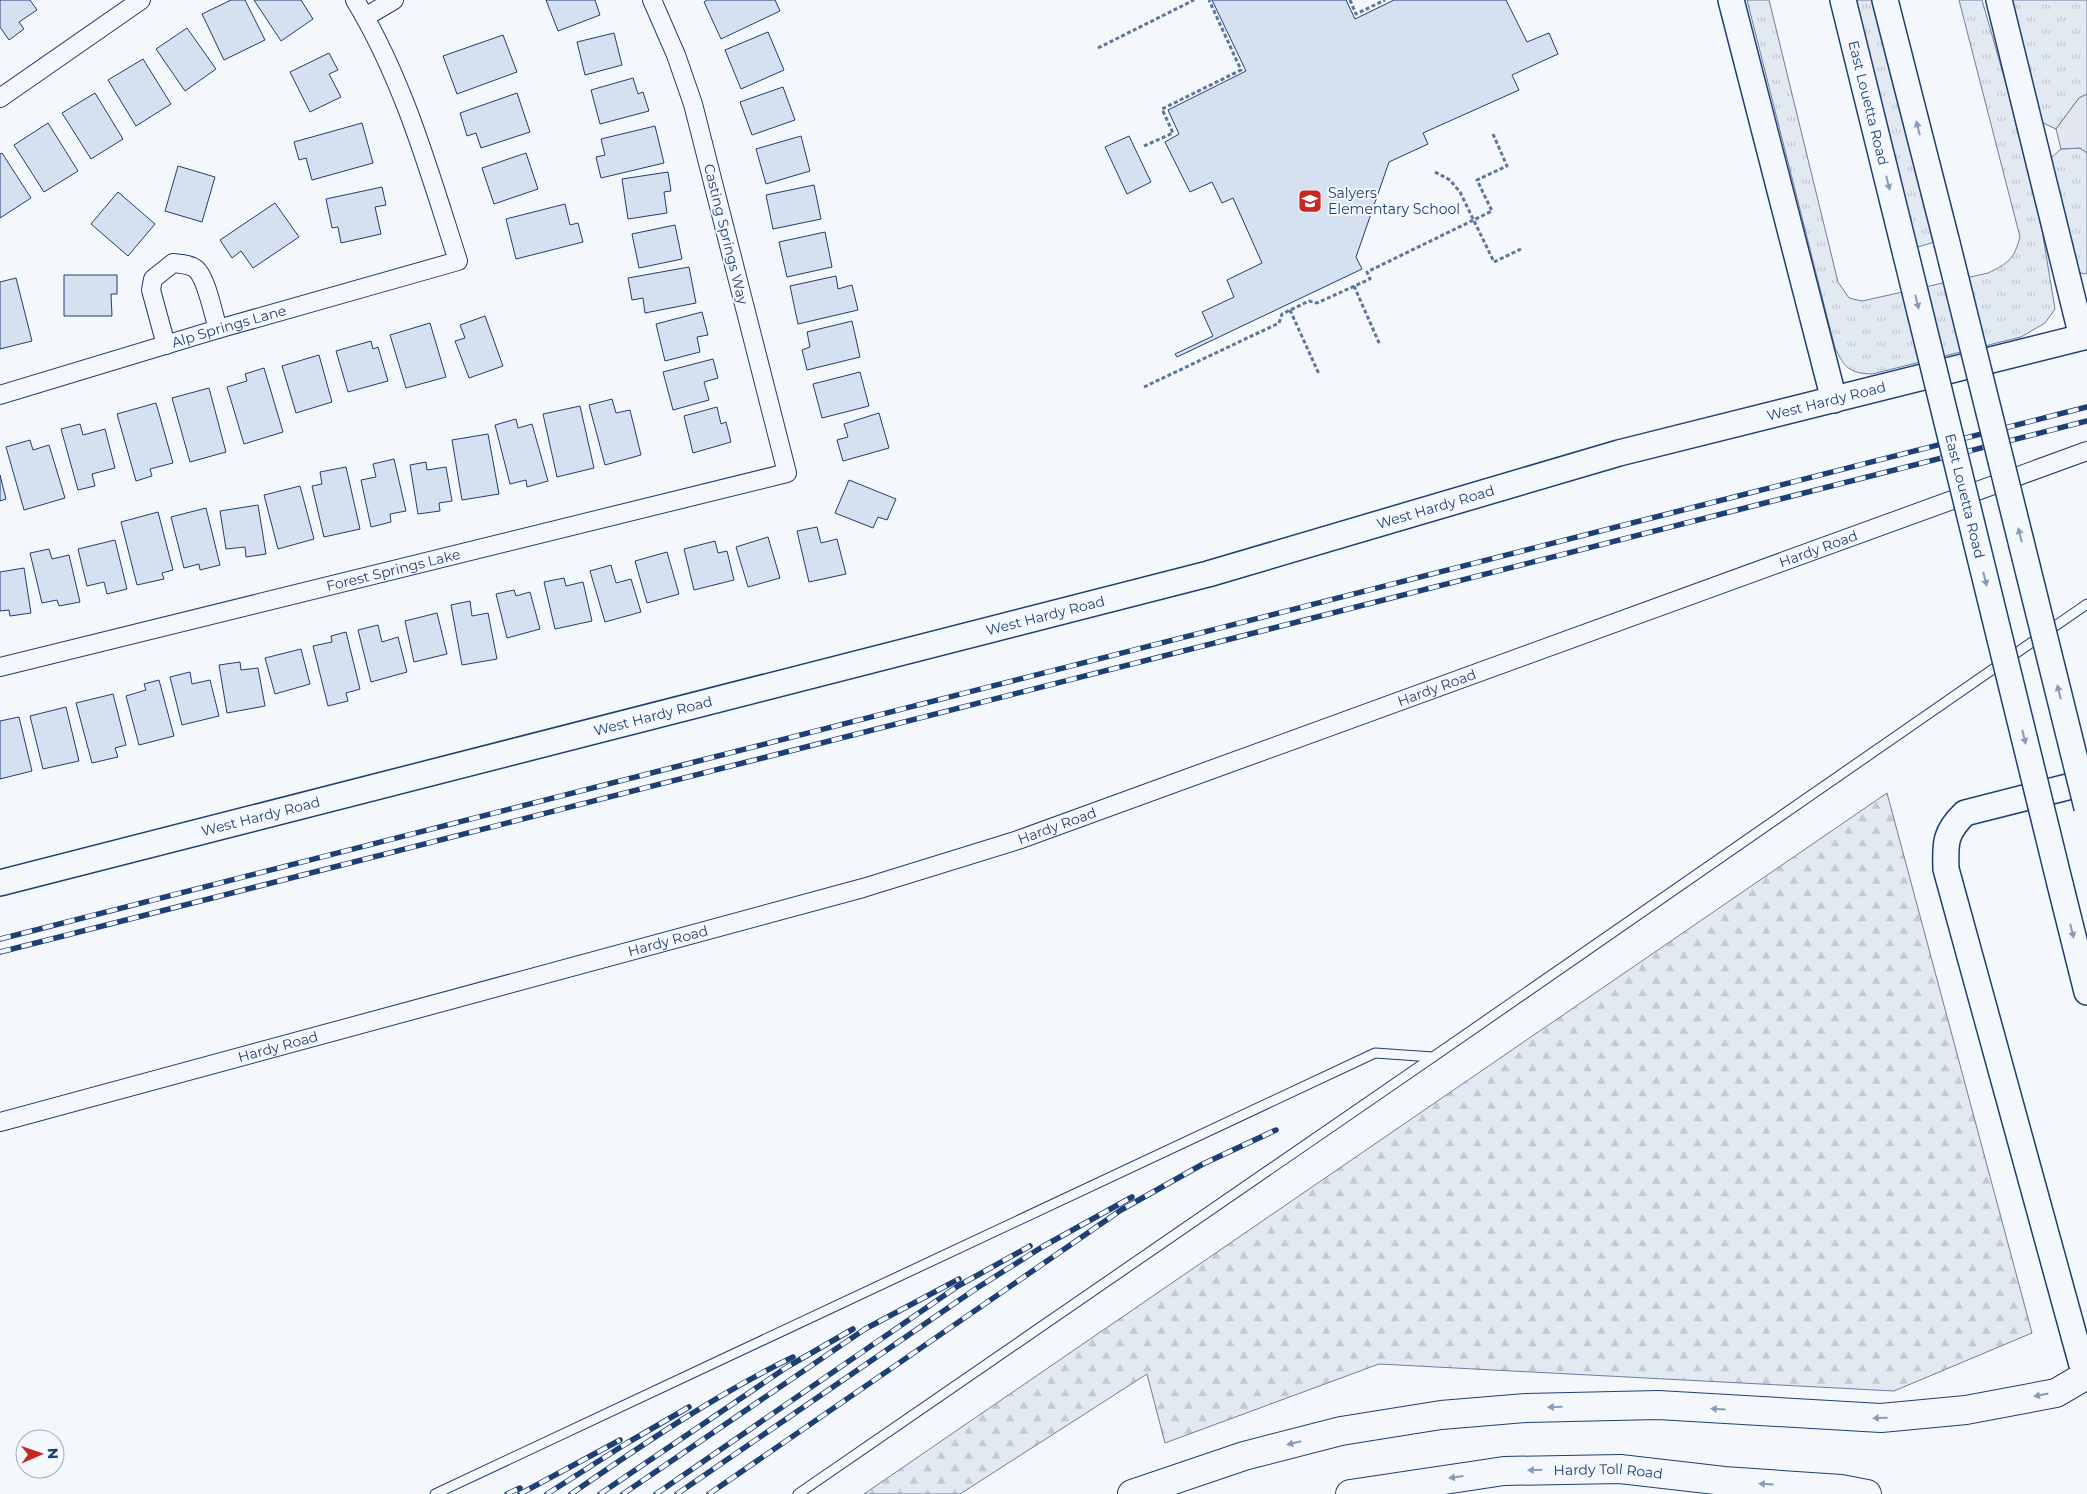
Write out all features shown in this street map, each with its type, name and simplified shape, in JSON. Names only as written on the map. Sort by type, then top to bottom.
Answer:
[{"type":"highway","points":[[1132,1494],[1271,1449],[1342,1431],[1441,1416],[1526,1408],[1658,1405],[1881,1418],[1966,1410],[2056,1393],[2086,1376]]},
{"type":"highway","name":"Hardy Toll Road","points":[[1350,1494],[1504,1470],[1620,1469],[1724,1481],[1841,1489],[1867,1494]]},
{"type":"main road","points":[[1731,0],[1834,400]]},
{"type":"main road","name":"East Louetta Road","points":[[1843,0],[2087,992]]},
{"type":"main road","points":[[1885,0],[2087,808]]},
{"type":"main road","points":[[1999,0],[2085,337]]},
{"type":"main road","name":"West Hardy Road","points":[[0,883],[1208,574],[1619,453],[2085,337]]},
{"type":"main road","points":[[2086,1376],[1946,869],[1945,844],[1951,826],[1965,813],[2087,782]]},
{"type":"street","points":[[0,98],[141,0]]},
{"type":"street","points":[[355,0],[365,17],[394,0]]},
{"type":"street","name":"Casting Springs Way","points":[[652,0],[676,55],[693,104],[787,473]]},
{"type":"street","name":"Alp Springs Lane","points":[[0,395],[218,329],[458,261],[411,113],[392,69],[365,17]]},
{"type":"street","points":[[166,345],[151,290],[153,279],[173,263],[184,264],[196,270],[203,281],[218,329]]},
{"type":"street","name":"Hardy Road","points":[[0,1122],[863,888],[1018,840],[2087,451]]},
{"type":"street","name":"Forest Springs Lake","points":[[0,667],[787,473]]},
{"type":"lane","points":[[798,1494],[2087,604]]},
{"type":"lane","points":[[435,1494],[1375,1053],[1433,1057]]},
{"type":"path","points":[[1098,48],[1194,0]]},
{"type":"path","points":[[1144,146],[1173,133],[1162,109],[1241,70],[1209,0]]},
{"type":"path","points":[[1350,0],[1356,14],[1385,0]]},
{"type":"path","points":[[1144,387],[1279,323],[1282,314],[1290,310],[1309,301],[1317,303],[1370,279],[1367,272],[1492,211],[1477,180],[1507,166],[1493,134]]},
{"type":"path","points":[[1435,172],[1455,185],[1475,219],[1494,262],[1521,249]]},
{"type":"path","points":[[1354,286],[1380,345]]},
{"type":"path","points":[[1290,310],[1319,374]]},
{"type":"green space","points":[[1747,0],[1769,0],[1838,282],[1849,298],[1862,301],[1988,273],[2006,263],[2015,250],[2020,237],[1959,0],[1982,0],[2006,84],[2042,230],[2055,309],[2045,323],[2021,337],[1872,374],[1853,371],[1845,365],[1835,348]]},
{"type":"green space","points":[[1856,0],[1872,0],[1935,242],[1914,248]]},
{"type":"green space","points":[[2009,0],[2087,0],[2087,94],[2079,98],[2056,129],[2039,121]]},
{"type":"green space","points":[[2080,148],[2087,153],[2087,273],[2083,274],[2076,270],[2051,166],[2051,158],[2061,149]]},
{"type":"green space","points":[[1887,793],[2032,1333],[1894,1391],[1379,1364],[1165,1443],[1147,1374],[960,1494],[864,1494]]},
{"type":"shaded area","points":[[2087,94],[2087,153],[2080,148],[2061,149],[2056,129],[2079,98]]},
{"type":"building","points":[[0,0],[30,0],[37,10],[19,22],[24,29],[9,40],[0,27]]},
{"type":"building","points":[[231,0],[245,0],[265,40],[224,60],[202,14]]},
{"type":"building","points":[[254,0],[301,0],[313,19],[281,41]]},
{"type":"building","points":[[546,0],[595,0],[600,15],[558,31]]},
{"type":"building","points":[[707,0],[775,0],[780,11],[721,39],[704,2]]},
{"type":"building","points":[[1212,0],[1346,0],[1355,19],[1394,0],[1506,0],[1527,42],[1549,33],[1558,54],[1512,75],[1519,90],[1423,133],[1428,144],[1389,162],[1356,257],[1362,269],[1177,357],[1175,354],[1213,336],[1202,312],[1234,297],[1227,280],[1262,263],[1233,198],[1222,203],[1212,182],[1190,192],[1165,142],[1179,134],[1168,110],[1246,71]]},
{"type":"building","points":[[187,28],[216,69],[185,91],[156,49]]},
{"type":"building","points":[[768,32],[784,70],[741,89],[725,50]]},
{"type":"building","points":[[614,33],[622,65],[585,75],[577,42]]},
{"type":"building","points":[[503,35],[517,72],[457,94],[443,56]]},
{"type":"building","points":[[329,53],[338,70],[329,74],[341,97],[310,112],[290,72]]},
{"type":"building","points":[[143,59],[171,104],[136,126],[108,80]]},
{"type":"building","points":[[633,78],[638,94],[643,92],[649,111],[600,124],[591,90]]},
{"type":"building","points":[[783,87],[795,120],[752,135],[740,102]]},
{"type":"building","points":[[95,93],[123,139],[91,159],[62,113]]},
{"type":"building","points":[[517,93],[530,132],[481,148],[476,133],[467,136],[460,113]]},
{"type":"building","points":[[48,123],[78,171],[44,192],[14,145]]},
{"type":"building","points":[[362,123],[373,163],[312,180],[306,158],[299,160],[294,142]]},
{"type":"building","points":[[655,126],[664,163],[601,178],[596,157],[605,155],[601,139]]},
{"type":"building","points":[[801,136],[810,171],[766,184],[756,149]]},
{"type":"building","points":[[1129,136],[1151,182],[1127,194],[1105,147]]},
{"type":"building","points":[[2,153],[31,198],[0,218],[0,154]]},
{"type":"building","points":[[526,153],[538,189],[494,204],[482,168]]},
{"type":"building","points":[[178,166],[215,177],[202,222],[165,211]]},
{"type":"building","points":[[668,172],[671,191],[664,192],[667,213],[628,219],[622,179]]},
{"type":"building","points":[[814,185],[821,219],[773,229],[766,195]]},
{"type":"building","points":[[382,187],[386,205],[375,207],[381,234],[341,243],[338,227],[332,228],[326,199]]},
{"type":"building","points":[[118,192],[155,224],[128,256],[91,224]]},
{"type":"building","points":[[275,203],[299,237],[253,268],[241,251],[232,258],[220,240]]},
{"type":"building","points":[[565,204],[570,225],[578,223],[583,242],[516,259],[506,219]]},
{"type":"building","points":[[675,225],[682,259],[639,268],[632,234]]},
{"type":"building","points":[[825,232],[832,267],[787,277],[779,242]]},
{"type":"building","points":[[689,267],[696,303],[645,313],[643,298],[632,300],[628,278]]},
{"type":"building","points":[[64,275],[117,275],[117,294],[111,294],[112,316],[64,316]]},
{"type":"building","points":[[836,276],[838,289],[852,285],[858,310],[798,324],[790,286]]},
{"type":"building","points":[[16,278],[32,341],[0,349],[0,282]]},
{"type":"building","points":[[702,312],[708,335],[697,337],[700,352],[665,361],[656,324]]},
{"type":"building","points":[[485,316],[503,366],[469,378],[455,341],[465,338],[460,325]]},
{"type":"building","points":[[852,321],[860,357],[807,370],[802,350],[810,347],[807,332]]},
{"type":"building","points":[[430,323],[446,377],[406,388],[390,335]]},
{"type":"building","points":[[371,341],[373,349],[378,347],[388,381],[348,392],[336,351]]},
{"type":"building","points":[[319,355],[332,402],[296,413],[282,366]]},
{"type":"building","points":[[713,359],[718,378],[704,382],[709,400],[673,410],[663,372]]},
{"type":"building","points":[[264,368],[283,432],[244,444],[227,387],[247,381],[245,374]]},
{"type":"building","points":[[860,372],[869,406],[822,418],[813,384]]},
{"type":"building","points":[[209,388],[226,452],[190,462],[172,398]]},
{"type":"building","points":[[612,399],[616,413],[630,410],[641,455],[605,465],[589,405]]},
{"type":"building","points":[[156,403],[173,463],[150,469],[152,476],[136,481],[117,414]]},
{"type":"building","points":[[580,406],[594,468],[557,477],[543,414]]},
{"type":"building","points":[[717,407],[721,424],[726,422],[731,442],[693,453],[684,416]]},
{"type":"building","points":[[879,413],[889,448],[843,461],[837,440],[848,437],[844,424]]},
{"type":"building","points":[[516,419],[518,428],[532,424],[548,481],[527,487],[526,480],[510,484],[495,425]]},
{"type":"building","points":[[80,424],[83,435],[105,429],[115,468],[92,474],[95,486],[78,490],[61,429]]},
{"type":"building","points":[[488,434],[499,494],[462,500],[452,440]]},
{"type":"building","points":[[30,440],[33,450],[49,445],[65,498],[24,510],[6,447]]},
{"type":"building","points":[[394,459],[406,511],[390,514],[391,522],[371,527],[361,480],[376,477],[373,464]]},
{"type":"building","points":[[426,462],[427,470],[446,467],[452,501],[439,503],[440,511],[418,514],[410,465]]},
{"type":"building","points":[[346,467],[360,529],[324,537],[312,486],[322,484],[320,472]]},
{"type":"building","points":[[0,475],[6,499],[0,501]]},
{"type":"building","points":[[849,480],[896,499],[887,520],[878,517],[873,528],[835,513]]},
{"type":"building","points":[[300,486],[314,539],[278,549],[264,495]]},
{"type":"building","points":[[258,505],[266,554],[246,557],[245,547],[226,549],[220,511]]},
{"type":"building","points":[[206,508],[220,565],[200,570],[199,564],[184,568],[171,517]]},
{"type":"building","points":[[158,512],[173,570],[162,573],[164,579],[137,585],[121,522]]},
{"type":"building","points":[[817,527],[821,543],[837,539],[846,574],[809,582],[797,531]]},
{"type":"building","points":[[768,537],[780,578],[748,587],[736,547]]},
{"type":"building","points":[[115,540],[127,589],[107,594],[104,582],[87,586],[78,549]]},
{"type":"building","points":[[715,541],[718,553],[727,551],[734,580],[694,590],[684,549]]},
{"type":"building","points":[[49,549],[52,559],[69,555],[80,602],[59,606],[57,600],[42,603],[30,553]]},
{"type":"building","points":[[667,552],[679,594],[647,603],[635,561]]},
{"type":"building","points":[[611,565],[616,583],[631,579],[641,612],[605,622],[590,571]]},
{"type":"building","points":[[24,568],[31,613],[10,616],[9,610],[0,611],[0,572]]},
{"type":"building","points":[[564,578],[566,586],[583,582],[592,621],[555,629],[544,582]]},
{"type":"building","points":[[514,590],[516,596],[530,592],[540,629],[507,638],[496,594]]},
{"type":"building","points":[[470,601],[472,616],[488,613],[497,659],[462,665],[451,605]]},
{"type":"building","points":[[437,613],[447,654],[414,662],[405,621]]},
{"type":"building","points":[[378,625],[382,642],[398,637],[407,672],[371,682],[358,630]]},
{"type":"building","points":[[346,632],[360,689],[346,693],[348,701],[328,706],[313,646],[332,642],[331,636]]},
{"type":"building","points":[[301,649],[310,684],[275,694],[265,658]]},
{"type":"building","points":[[240,662],[241,670],[258,668],[265,706],[227,713],[219,665]]},
{"type":"building","points":[[190,672],[192,684],[210,680],[219,716],[182,725],[170,677]]},
{"type":"building","points":[[159,680],[174,736],[139,745],[126,696],[146,690],[144,684]]},
{"type":"building","points":[[113,694],[126,745],[115,748],[118,757],[92,763],[76,703]]},
{"type":"building","points":[[66,707],[79,761],[43,769],[30,716]]},
{"type":"building","points":[[19,717],[32,771],[0,779],[0,721]]},
{"type":"railway","points":[[0,939],[2087,407]]},
{"type":"railway","points":[[0,952],[2087,421]]},
{"type":"railway","points":[[709,1494],[1121,1210],[1203,1164],[1276,1130]]},
{"type":"railway","points":[[677,1494],[977,1288],[1042,1247],[1132,1197]]},
{"type":"railway","points":[[656,1494],[958,1286],[1030,1246]]},
{"type":"railway","points":[[623,1494],[865,1329],[959,1279]]},
{"type":"railway","points":[[600,1494],[787,1367],[853,1329]]},
{"type":"railway","points":[[571,1494],[707,1404],[793,1357]]},
{"type":"railway","points":[[547,1494],[627,1443],[689,1407]]},
{"type":"railway","points":[[520,1494],[620,1440]]},
{"type":"railway","points":[[507,1494],[520,1488]]},
{"type":"place","name":"Salyers Elementary School","points":[[1310,201]]}]
